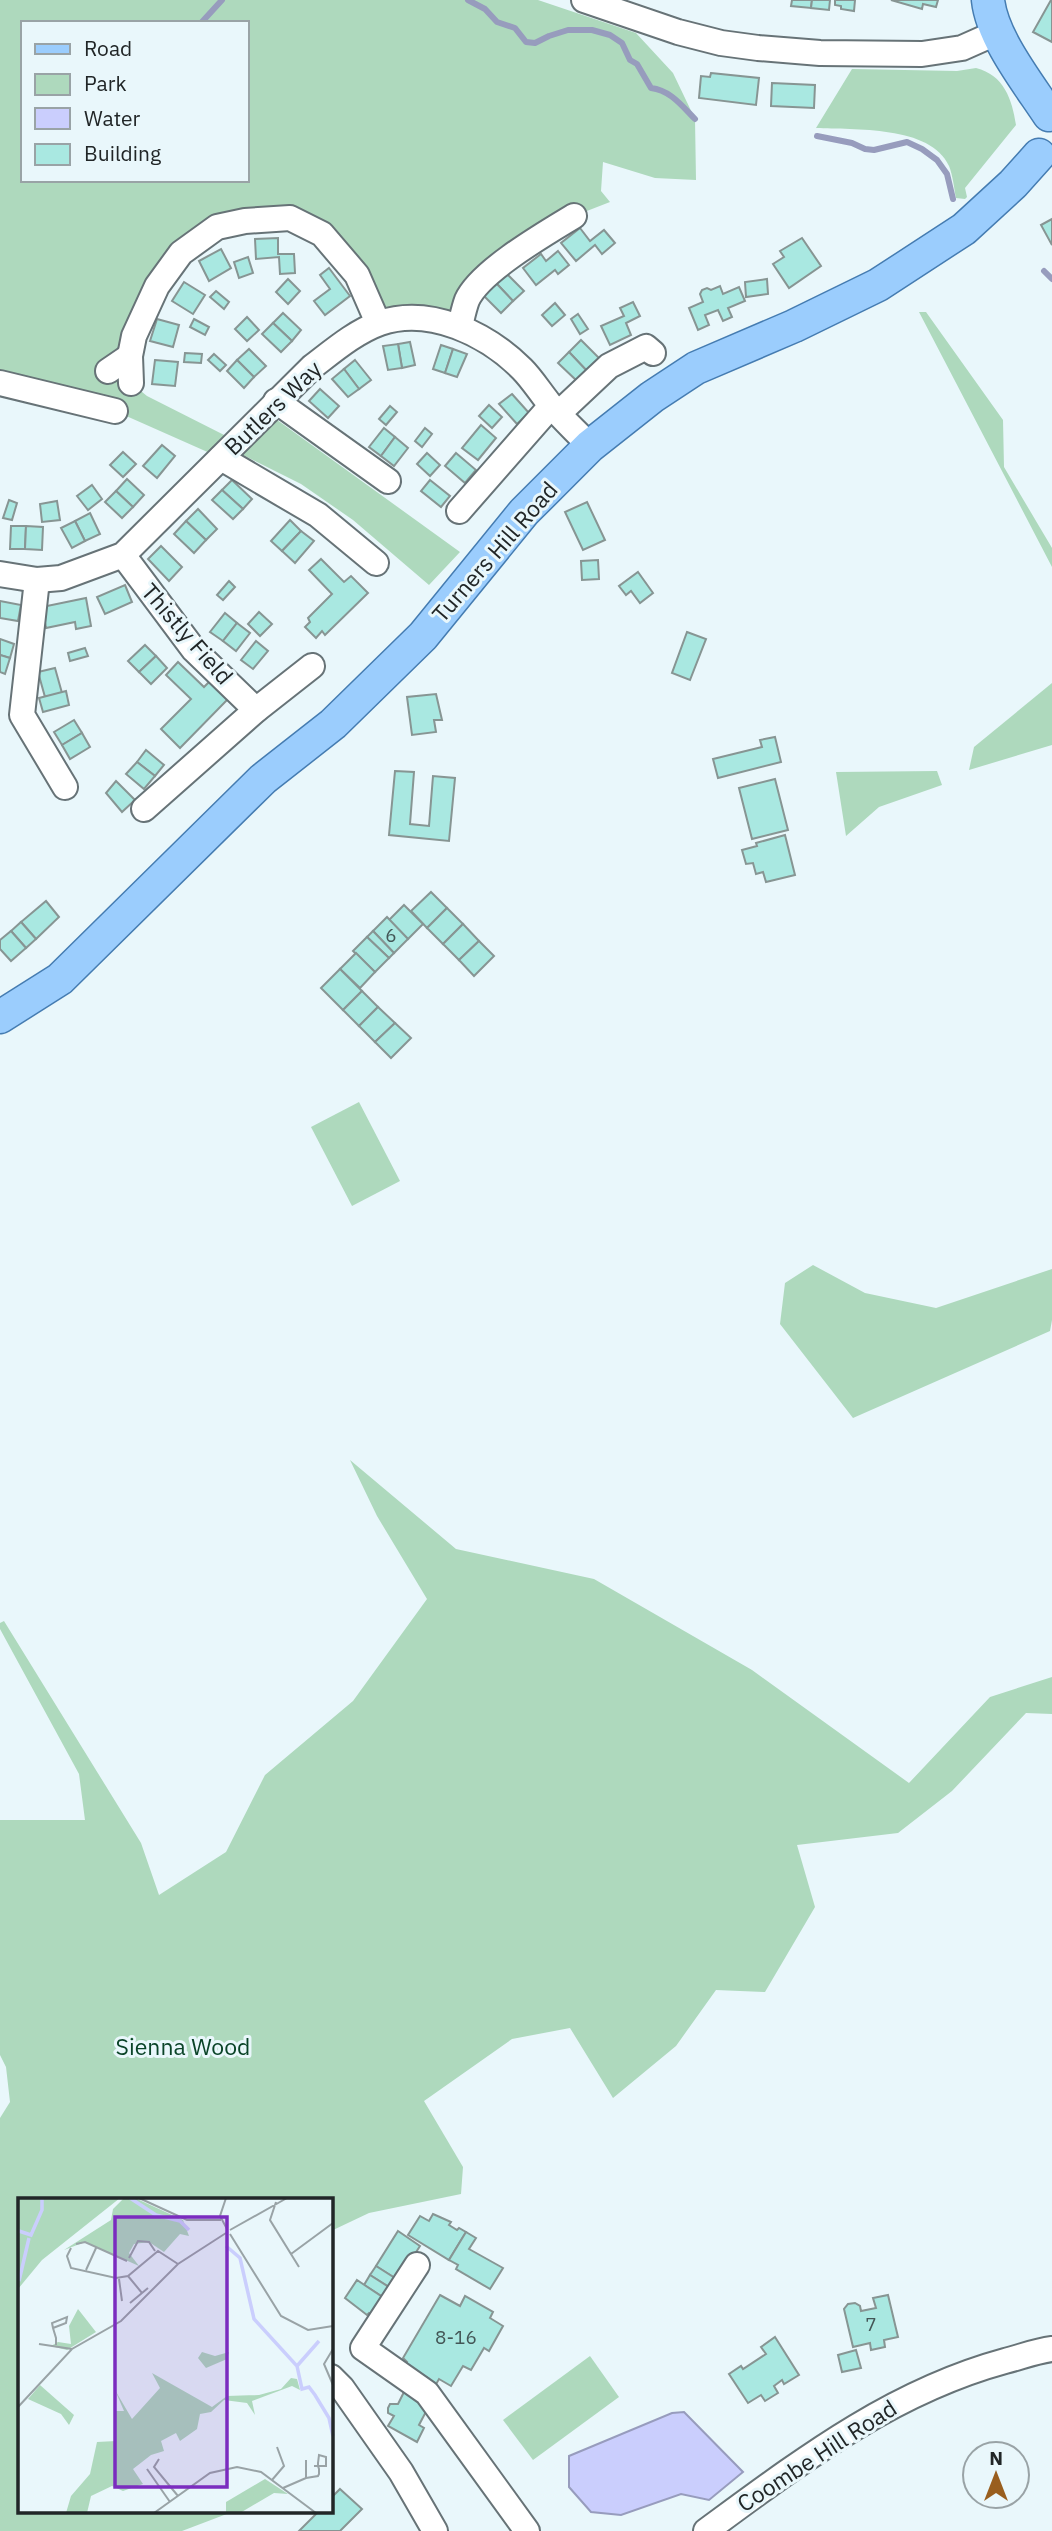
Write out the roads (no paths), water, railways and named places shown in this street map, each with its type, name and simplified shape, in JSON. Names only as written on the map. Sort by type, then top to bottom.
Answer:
[{"type":"main road","points":[[988,0],[998,32],[1050,115],[1037,126],[1034,141],[1045,159]]},
{"type":"main road","name":"Turners Hill Road","points":[[0,1017],[60,979],[263,779],[333,724],[422,636],[524,512],[590,446],[652,397],[696,368],[794,326],[878,285],[964,229],[1045,159]]},
{"type":"street","points":[[584,0],[624,16],[721,43],[820,53],[922,54],[962,48],[998,32]]},
{"type":"street","points":[[460,326],[468,298],[486,277],[537,239],[574,216]]},
{"type":"street","points":[[131,383],[130,356],[134,337],[157,286],[181,253],[217,227],[245,220],[290,218],[322,234],[357,275],[378,323]]},
{"type":"street","name":"Butlers Way","points":[[376,563],[318,515],[220,458],[276,401],[340,344],[378,323],[398,318],[428,319],[460,326],[481,337],[522,369],[590,446]]},
{"type":"street","points":[[459,511],[555,409],[609,366],[646,347],[653,353]]},
{"type":"street","points":[[108,371],[130,356]]},
{"type":"street","points":[[0,383],[115,411]]},
{"type":"street","points":[[276,401],[388,481]]},
{"type":"street","points":[[0,574],[37,580],[61,578],[123,555],[220,458]]},
{"type":"street","name":"Thistly Field","points":[[123,555],[194,650],[257,710]]},
{"type":"street","points":[[37,580],[22,715],[65,787]]},
{"type":"street","points":[[144,808],[312,666]]},
{"type":"street","points":[[417,2265],[363,2348],[427,2393],[527,2531]]},
{"type":"street","name":"Coombe Hill Road","points":[[706,2531],[801,2461],[892,2404],[978,2368],[1052,2349]]},
{"type":"street","points":[[332,2378],[342,2388],[401,2472],[435,2531]]},
{"type":"water","points":[[684,2412],[743,2472],[709,2500],[681,2494],[621,2515],[591,2512],[569,2487],[569,2456],[672,2413]]},
{"type":"waterway","points":[[203,21],[222,0]]},
{"type":"waterway","points":[[468,0],[485,9],[497,22],[515,28],[526,42],[535,43],[568,30],[592,30],[610,35],[622,43],[630,60],[637,64],[651,88],[670,95],[695,119]]},
{"type":"waterway","points":[[817,136],[874,150],[907,142],[937,160],[947,174],[953,199]]},
{"type":"waterway","points":[[1044,271],[1052,279]]},
{"type":"park label","name":"Sienna Wood","points":[[183,2047]]}]
